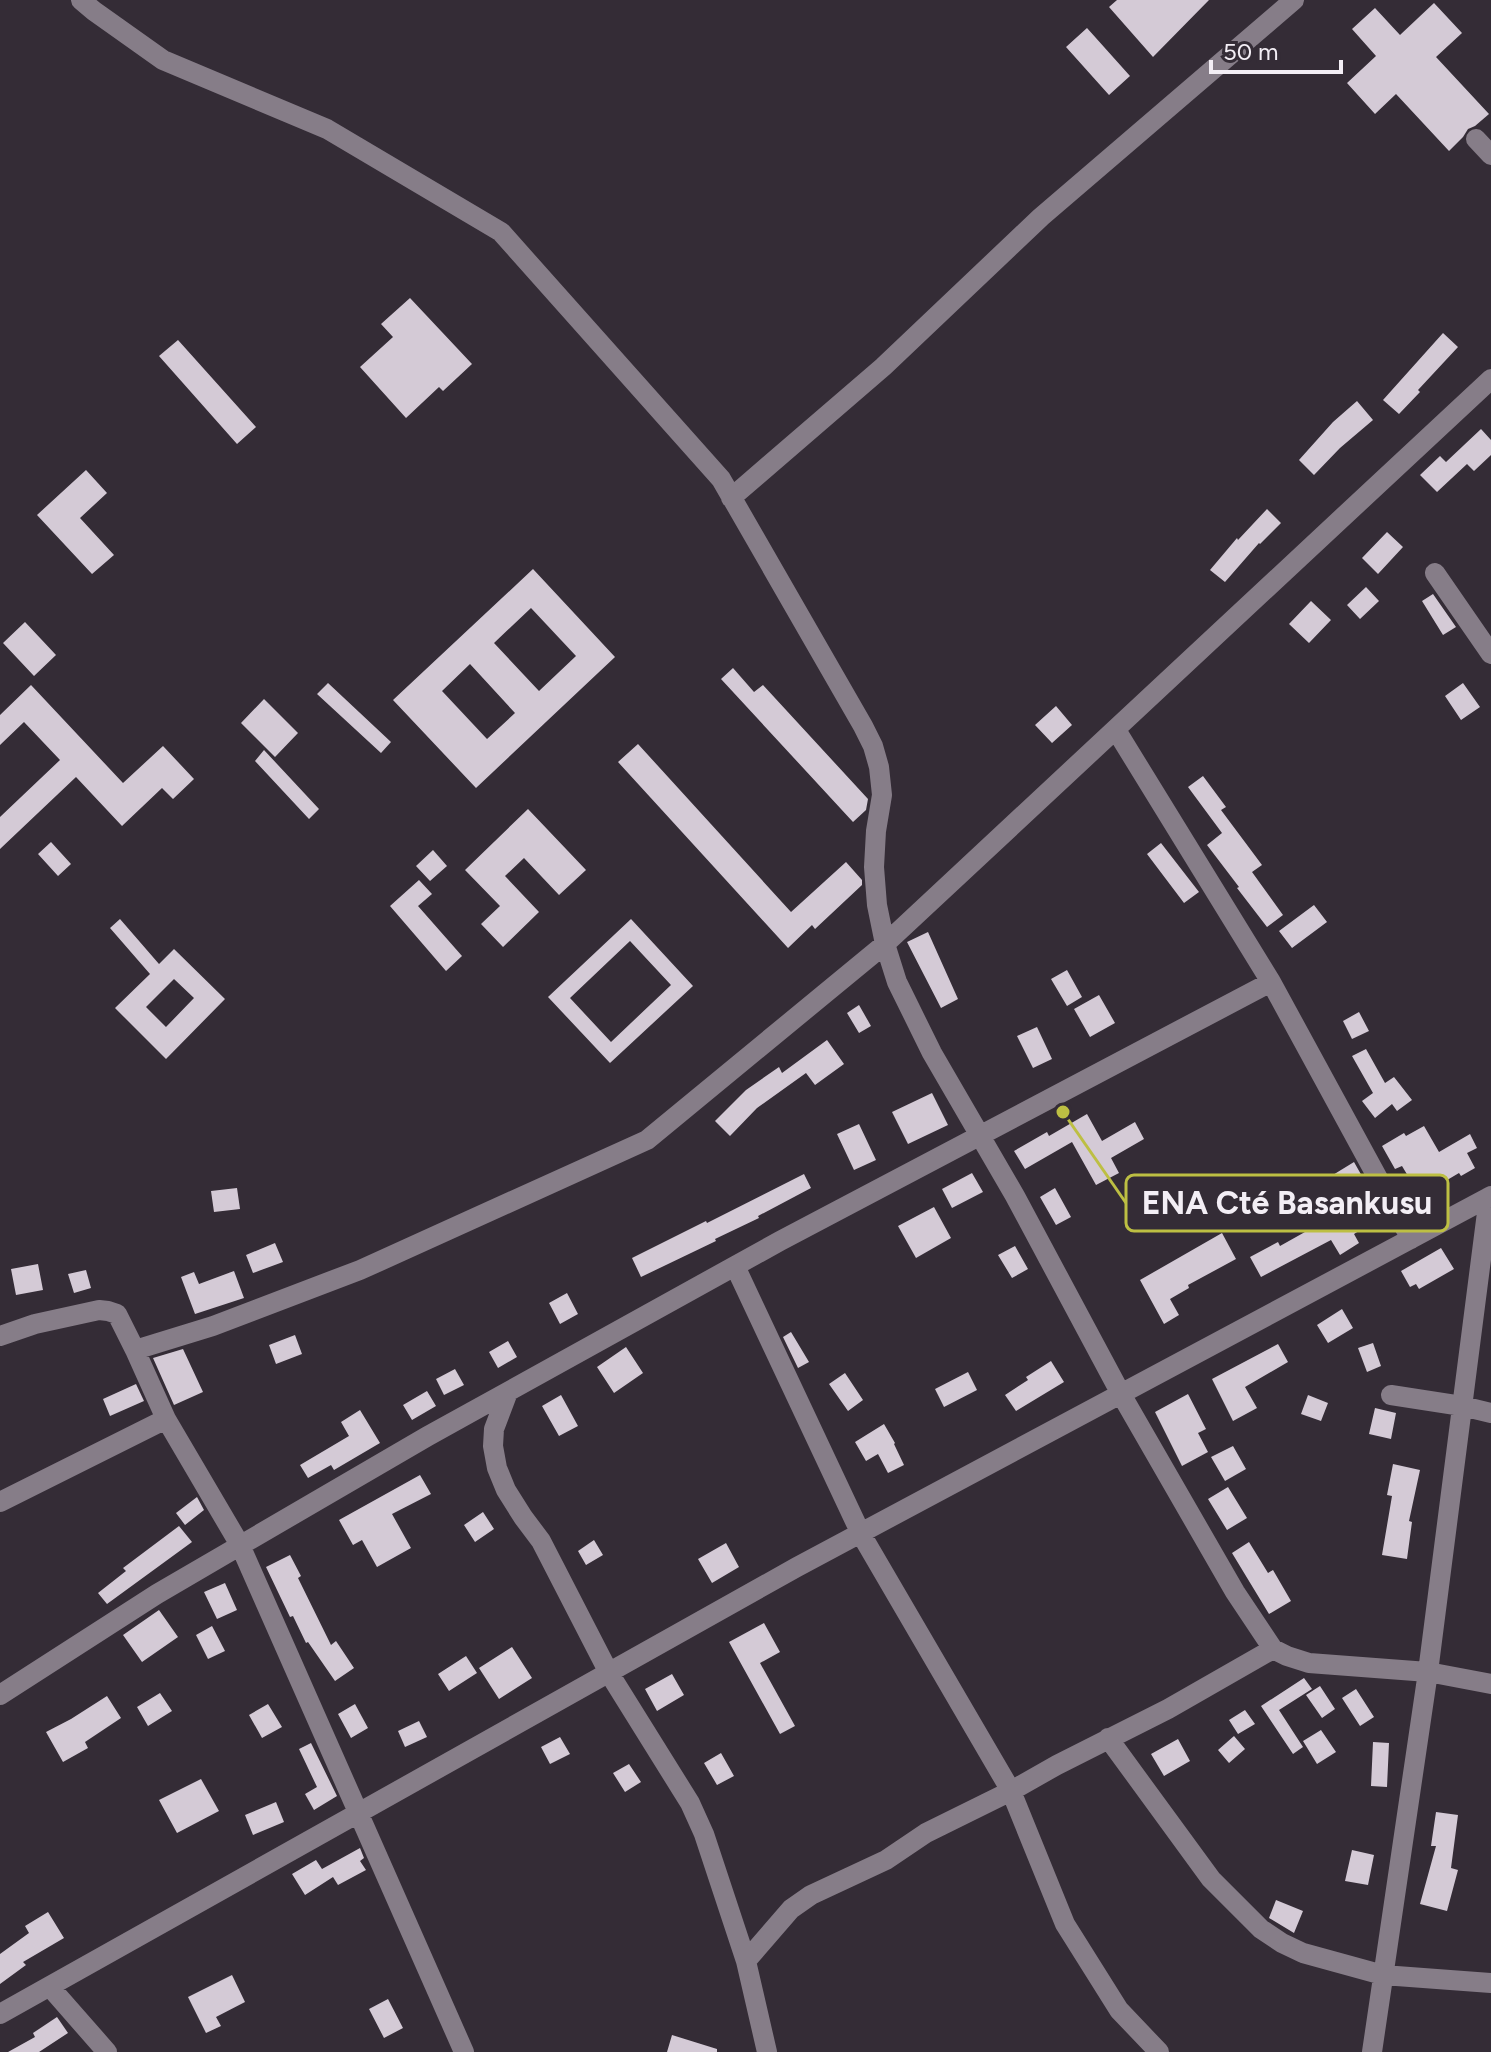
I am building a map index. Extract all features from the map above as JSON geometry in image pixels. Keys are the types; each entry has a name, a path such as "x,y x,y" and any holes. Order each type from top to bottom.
{"street":[{"path":"81,0 163,60 327,129 501,232 721,479 873,746 882,795 874,867 877,905 897,982 932,1053 1235,1592 1273,1649 1287,1656 1309,1663 1428,1672 1491,1684"},
{"path":"731,498 883,367 1041,217 1294,0"},
{"path":"1476,139 1491,155"},
{"path":"135,1350 213,1326 360,1270 647,1140 885,944 1491,379"},
{"path":"1435,573 1491,654"},
{"path":"1116,730 1271,982 1411,1239"},
{"path":"0,1695 157,1594 508,1392 979,1134 1271,982"},
{"path":"0,2014 861,1534 1490,1196"},
{"path":"1372,2052 1428,1672 1490,1196"},
{"path":"735,1266 861,1534 1011,1791 1065,1924 1119,2010 1159,2052"},
{"path":"0,1336 35,1324 99,1310 117,1314 166,1419 240,1545 464,2052"},
{"path":"508,1392 494,1429 497,1468 506,1490 541,1541 609,1673 690,1803 704,1834 746,1961 767,2052"},
{"path":"1391,1395 1491,1413"},
{"path":"0,1502 166,1419"},
{"path":"746,1961 791,1909 811,1895 886,1860 926,1833 1168,1709 1273,1649"},
{"path":"1108,1738 1211,1879 1261,1929 1282,1943 1303,1953 1383,1975 1491,1983"},
{"path":"50,1987 107,2052"}],"building":[{"path":"1117,0 1209,0 1153,57 1109,7"},
{"path":"1434,3 1462,33 1436,57 1489,114 1468,129 1449,151 1396,94 1375,114 1347,83 1376,56 1352,29 1375,8 1400,35"},
{"path":"1087,28 1130,76 1109,95 1066,47"},
{"path":"410,298 472,364 443,391 439,387 406,418 360,367 393,337 381,324"},
{"path":"1443,333 1458,347 1399,414 1383,400"},
{"path":"178,340 256,427 237,444 159,356"},
{"path":"1357,401 1373,420 1314,475 1299,460"},
{"path":"1481,429 1491,440 1491,455 1474,471 1467,464 1437,492 1420,475 1440,456 1446,462"},
{"path":"86,470 107,493 80,518 114,555 92,574 37,515"},
{"path":"1267,509 1281,523 1225,582 1210,570"},
{"path":"1387,532 1403,547 1378,574 1362,558"},
{"path":"533,569 615,657 476,788 393,700","holes":["531,608 576,656 539,691 494,643","470,664 515,713 487,739 442,691"]},
{"path":"1366,587 1379,601 1360,619 1347,605"},
{"path":"1433,594 1456,627 1443,635 1422,601"},
{"path":"1311,601 1331,620 1309,643 1289,624"},
{"path":"25,622 56,655 34,676 3,643"},
{"path":"733,668 754,692 763,685 868,799 866,810 853,822 721,679"},
{"path":"328,683 391,742 381,753 317,694"},
{"path":"1463,683 1480,707 1461,720 1445,696"},
{"path":"31,685 123,783 163,746 194,779 173,799 162,788 122,826 76,777 0,849 0,817 60,760 24,722 0,745 0,715"},
{"path":"264,699 298,733 275,757 241,723"},
{"path":"1056,706 1072,725 1052,743 1035,725"},
{"path":"638,744 791,912 846,862 862,880 862,885 815,929 812,925 788,948 618,762"},
{"path":"264,750 319,809 309,819 255,761"},
{"path":"1203,776 1226,807 1221,810 1262,865 1252,872 1283,915 1267,927 1207,845 1222,833 1188,787"},
{"path":"528,809 586,870 559,895 524,858 505,876 539,912 503,947 481,924 500,906 465,870"},
{"path":"51,842 71,864 58,876 38,854"},
{"path":"1161,843 1199,892 1184,903 1147,854"},
{"path":"433,850 447,866 430,881 416,866"},
{"path":"419,880 432,894 418,906 462,956 446,971 390,906"},
{"path":"1314,905 1327,922 1292,948 1279,931"},
{"path":"120,919 159,964 174,949 225,999 166,1059 115,1008 150,974 110,928","holes":["174,979 194,998 166,1027 146,1007"]},
{"path":"631,919 693,986 610,1063 548,997","holes":["630,941 671,985 611,1042 570,998"]},
{"path":"928,932 958,999 941,1008 907,942"},
{"path":"1067,970 1082,997 1067,1006 1051,979"},
{"path":"1099,995 1115,1023 1090,1037 1074,1009"},
{"path":"859,1005 871,1026 859,1033 847,1013"},
{"path":"1359,1012 1369,1031 1352,1039 1343,1021"},
{"path":"1037,1027 1052,1059 1033,1068 1017,1036"},
{"path":"827,1040 844,1064 815,1085 806,1073 757,1108 730,1136 715,1121 746,1090 779,1067 782,1073"},
{"path":"1366,1049 1385,1083 1394,1077 1412,1100 1397,1111 1392,1104 1375,1118 1362,1101 1373,1093 1352,1056"},
{"path":"932,1093 948,1125 908,1144 892,1112"},
{"path":"1087,1114 1102,1141 1135,1122 1144,1139 1111,1158 1119,1173 1096,1185 1072,1142 1025,1169 1014,1151 1047,1132 1049,1136"},
{"path":"859,1124 876,1160 854,1170 837,1134"},
{"path":"1424,1126 1439,1152 1470,1134 1477,1148 1467,1153 1475,1168 1461,1176 1459,1173 1420,1196 1402,1166 1395,1169 1382,1146"},
{"path":"1354,1162 1383,1216 1354,1234 1359,1243 1340,1255 1331,1240 1261,1277 1250,1257 1278,1242 1280,1246 1321,1223 1319,1220 1327,1216 1310,1189"},
{"path":"972,1173 983,1192 952,1208 942,1189"},
{"path":"804,1174 811,1188 716,1241 641,1277 632,1258"},
{"path":"237,1188 240,1209 214,1212 211,1191"},
{"path":"1055,1188 1071,1217 1056,1225 1040,1197"},
{"path":"934,1207 951,1238 916,1258 898,1226"},
{"path":"1222,1233 1236,1259 1188,1285 1189,1288 1170,1299 1179,1315 1164,1324 1140,1280"},
{"path":"275,1243 283,1262 253,1273 246,1255"},
{"path":"1015,1246 1028,1269 1012,1278 998,1255"},
{"path":"1441,1248 1454,1269 1419,1289 1416,1284 1410,1287 1401,1271"},
{"path":"38,1264 43,1290 16,1295 11,1269"},
{"path":"86,1270 91,1288 74,1293 68,1274"},
{"path":"234,1271 244,1298 195,1314 181,1277 194,1272 199,1284"},
{"path":"567,1293 578,1314 560,1324 549,1303"},
{"path":"1342,1309 1353,1328 1328,1343 1317,1325"},
{"path":"791,1332 809,1362 798,1368 783,1337"},
{"path":"295,1335 302,1354 276,1364 269,1345"},
{"path":"508,1341 517,1357 498,1368 489,1352"},
{"path":"1373,1343 1381,1366 1367,1372 1358,1348"},
{"path":"1278,1344 1288,1362 1245,1387 1257,1408 1233,1421 1212,1379"},
{"path":"626,1347 643,1373 614,1393 597,1367"},
{"path":"183,1349 203,1392 174,1405 153,1358"},
{"path":"1051,1361 1064,1382 1016,1411 1005,1395"},
{"path":"455,1369 464,1385 444,1395 436,1379"},
{"path":"968,1372 977,1390 944,1407 935,1389"},
{"path":"845,1373 863,1400 848,1411 829,1384"},
{"path":"136,1384 144,1401 110,1416 103,1399"},
{"path":"427,1391 436,1406 412,1420 403,1405"},
{"path":"1188,1394 1206,1429 1198,1433 1208,1452 1182,1466 1155,1412"},
{"path":"561,1395 578,1426 559,1436 542,1406"},
{"path":"1308,1395 1328,1403 1321,1421 1301,1414"},
{"path":"1375,1408 1396,1413 1391,1439 1369,1434"},
{"path":"360,1410 380,1443 334,1470 331,1465 308,1478 300,1465 349,1436 341,1422"},
{"path":"884,1424 904,1465 888,1473 878,1454 866,1461 855,1442"},
{"path":"1233,1446 1246,1469 1225,1481 1211,1457"},
{"path":"1393,1464 1420,1470 1409,1521 1412,1522 1407,1559 1382,1555 1392,1496 1387,1495"},
{"path":"420,1475 431,1494 392,1514 411,1548 377,1567 362,1540 353,1545 339,1520"},
{"path":"1228,1487 1247,1518 1227,1530 1208,1499"},
{"path":"197,1497 204,1510 185,1525 176,1513"},
{"path":"483,1512 494,1529 475,1542 464,1525"},
{"path":"179,1526 192,1542 107,1604 98,1593 126,1571 123,1568"},
{"path":"594,1540 603,1555 586,1565 578,1551"},
{"path":"1249,1542 1268,1573 1273,1570 1291,1601 1269,1614 1232,1553"},
{"path":"726,1543 739,1567 712,1583 698,1559"},
{"path":"290,1555 331,1645 336,1641 354,1668 335,1681 306,1643 293,1616 290,1617 266,1567"},
{"path":"225,1583 237,1610 217,1619 204,1592"},
{"path":"159,1610 178,1637 142,1662 123,1635"},
{"path":"764,1623 780,1652 760,1663 795,1726 780,1734 729,1642"},
{"path":"212,1626 225,1651 208,1659 196,1635"},
{"path":"512,1647 532,1678 499,1699 479,1668"},
{"path":"466,1656 477,1673 449,1691 438,1674"},
{"path":"672,1674 684,1695 657,1711 645,1689"},
{"path":"1304,1678 1312,1689 1279,1710 1303,1747 1293,1754 1261,1706"},
{"path":"1320,1686 1335,1709 1322,1718 1306,1695"},
{"path":"1356,1689 1374,1717 1360,1726 1342,1698"},
{"path":"160,1693 172,1711 148,1726 137,1707"},
{"path":"107,1696 121,1718 85,1742 88,1748 63,1762 46,1732"},
{"path":"268,1704 282,1727 262,1738 249,1715"},
{"path":"355,1704 368,1728 351,1738 338,1714"},
{"path":"1245,1710 1255,1724 1238,1734 1229,1720"},
{"path":"419,1721 427,1737 405,1747 398,1731"},
{"path":"1321,1730 1336,1752 1317,1764 1303,1741"},
{"path":"1234,1736 1245,1749 1229,1763 1218,1750"},
{"path":"560,1737 570,1754 550,1764 541,1747"},
{"path":"1178,1739 1190,1761 1164,1776 1151,1754"},
{"path":"1373,1742 1389,1743 1387,1787 1371,1786"},
{"path":"311,1743 337,1796 314,1810 305,1794 317,1787 299,1749"},
{"path":"721,1753 734,1776 717,1785 704,1763"},
{"path":"629,1764 641,1782 625,1792 613,1773"},
{"path":"201,1779 219,1811 177,1833 159,1800"},
{"path":"276,1802 284,1822 253,1835 245,1815"},
{"path":"1436,1812 1458,1815 1451,1868 1458,1870 1447,1911 1420,1904 1436,1846 1431,1846"},
{"path":"360,1848 364,1858 360,1861 366,1870 338,1885 333,1877 305,1895 292,1874 316,1860 322,1869"},
{"path":"1352,1850 1374,1855 1368,1885 1345,1881"},
{"path":"1276,1900 1303,1911 1294,1933 1269,1918"},
{"path":"48,1912 64,1938 23,1962 26,1965 0,1984 0,1954 29,1933 25,1926"},
{"path":"232,1975 245,2002 216,2017 221,2026 206,2033 188,1997"},
{"path":"388,1999 403,2028 384,2038 369,2009"},
{"path":"57,2017 68,2033 39,2052 8,2052 35,2037 33,2033"},
{"path":"672,2035 717,2049 717,2052 667,2052"}],"place":[{"name":"ENA Cté Basankusu","path":"1063,1112"}]}
